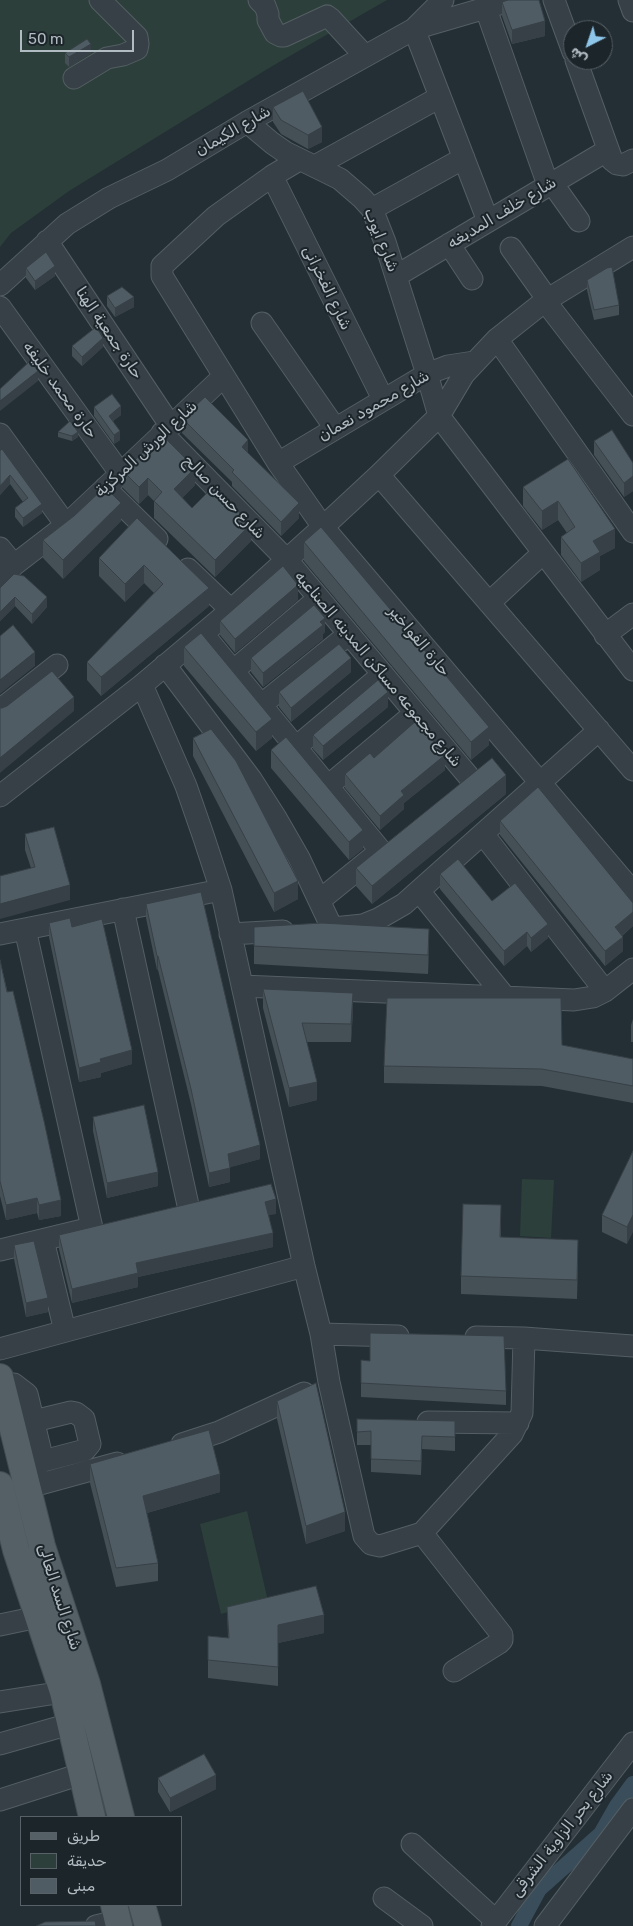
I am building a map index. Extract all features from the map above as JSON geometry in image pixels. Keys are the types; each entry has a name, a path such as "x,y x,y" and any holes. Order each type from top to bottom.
{"main road":[{"name":"شارع السد العالى","path":"1,1380 31,1475 42,1546 87,1684 121,1816"},
{"name":"شارع السد العالى","path":"0,1485 16,1550 63,1692 92,1816"},
{"path":"142,1906 148,1926"}],"street":[{"path":"74,78 107,58 123,55 137,49 137,38 100,0"},
{"path":"259,0 265,6 268,20 275,32 281,36 327,16 365,56"},
{"path":"443,0 414,29 488,221"},
{"name":"شارع الكيمان","path":"0,284 47,241 87,210 168,170 247,122 365,56 414,29 513,0"},
{"path":"554,0 563,25"},
{"path":"629,0 633,11"},
{"path":"486,8 550,184 579,221"},
{"path":"580,70 612,160 617,164 626,165 633,160"},
{"path":"272,176 307,163 440,97"},
{"name":"شارع ايوب","path":"247,122 272,143 340,179 372,209 385,242 439,416"},
{"name":"شارع خلف المدبغه","path":"396,276 608,150"},
{"path":"372,209 464,158"},
{"name":"حارة الفواخير","path":"272,176 216,216 189,239 162,266 162,276 278,463 323,527 482,768 539,783 633,892"},
{"name":"شارع الفخرانى","path":"272,176 383,399"},
{"name":"حارة جمعية الهنا","path":"47,241 166,429"},
{"path":"449,244 472,279"},
{"path":"511,248 547,301 630,406"},
{"name":"شارع محمود نعمان","path":"0,796 142,685 231,610 323,527 439,416 454,387 474,362 497,339 547,301 632,250"},
{"name":"حارة محمد خليفه","path":"0,306 120,473"},
{"path":"262,324 335,428"},
{"path":"497,339 633,532"},
{"name":"شارع محمود نعمان","path":"278,463 427,374 448,366 474,362"},
{"name":"شارع الورش المركزية","path":"0,580 14,565 66,525 224,376"},
{"path":"439,416 633,670"},
{"name":"شارع حسن صالح","path":"166,429 287,560"},
{"path":"0,434 66,525"},
{"path":"379,475 633,770"},
{"path":"105,488 231,610"},
{"path":"0,548 14,565"},
{"path":"489,603 543,553"},
{"name":"شارع مجموعه مساكن المدينه الصناعيه","path":"287,560 416,713 482,768"},
{"path":"233,671 318,598"},
{"path":"605,635 633,614"},
{"path":"203,634 328,786 388,845 320,900"},
{"path":"261,705 349,634"},
{"path":"165,665 251,779 276,818 320,900 317,929"},
{"path":"0,710 57,666"},
{"path":"296,747 383,674"},
{"path":"142,685 186,786 221,890 242,986 275,1184 304,1266 321,1334 329,1382 347,1420 364,1536 371,1544 380,1546 422,1534 512,1434 522,1414 524,1338"},
{"path":"328,786 416,713"},
{"path":"230,934 356,926 378,920 398,908 419,891 599,730"},
{"path":"483,834 604,991"},
{"path":"0,934 221,890"},
{"path":"419,891 505,997"},
{"path":"123,909 188,1205"},
{"path":"1,1247 44,1240 102,1225 25,929"},
{"path":"242,986 574,1000 593,997 633,969"},
{"path":"44,1240 64,1331"},
{"path":"0,1349 304,1266"},
{"path":"321,1334 417,1336"},
{"path":"456,1337 524,1338 633,1346"},
{"path":"1,1380 14,1384 24,1391 28,1398 34,1421 31,1475"},
{"path":"164,1450 219,1432 329,1382"},
{"path":"31,1475 85,1450 89,1446 90,1441 84,1419 76,1412 34,1421"},
{"path":"404,1421 518,1423"},
{"path":"31,1475 136,1457"},
{"path":"422,1534 502,1635 502,1640 499,1643 454,1672"},
{"path":"0,1625 38,1617"},
{"path":"0,1702 63,1692"},
{"path":"0,1744 70,1724"},
{"name":"شارع بحر الزاوية الشرقى","path":"493,1923 633,1743"},
{"path":"0,1800 81,1774"},
{"path":"555,1921 633,1809"},
{"path":"412,1844 493,1923"},
{"path":"384,1898 422,1926"}],"green space":[{"path":"0,0 387,0 269,68 69,191 11,233 0,247"},
{"path":"522,1179 554,1180 551,1238 520,1236"},
{"path":"247,1511 268,1601 221,1614 200,1524"}],"building":[{"path":"508,0 539,0 545,21 512,30 502,2"},
{"path":"87,39 91,44 69,57 65,53"},
{"path":"303,91 322,127 308,135 281,120 273,107"},
{"path":"46,252 55,266 35,281 26,268"},
{"path":"612,267 619,305 594,310 587,280"},
{"path":"122,287 134,297 115,308 107,296"},
{"path":"96,327 103,338 82,357 72,346"},
{"path":"30,361 38,371 0,401 0,389"},
{"path":"112,394 121,406 109,416 120,431 114,435 94,407"},
{"path":"205,397 248,440 242,447 299,503 281,522 232,472 234,470 182,418"},
{"path":"70,421 78,432 72,436 58,432"},
{"path":"612,430 633,463 633,476 624,483 594,441"},
{"path":"162,435 195,468 174,489 192,508 213,487 251,524 215,560 154,501 162,492 148,478 139,487 123,471"},
{"path":"2,449 42,504 23,518 15,508 28,498 10,475 0,486 0,451"},
{"path":"568,459 615,529 593,541 600,552 581,563 561,537 575,527 558,501 542,511 523,487"},
{"path":"105,487 121,503 63,560 43,540 74,516"},
{"path":"137,518 209,588 101,677 87,662 163,584 144,565 125,584 99,558"},
{"path":"321,527 489,727 471,742 304,542"},
{"path":"283,566 298,585 235,639 220,621"},
{"path":"14,574 24,576 47,597 32,614 15,597 0,612 0,588"},
{"path":"314,605 325,618 320,622 323,625 263,673 251,658"},
{"path":"13,625 35,652 0,680 0,636"},
{"path":"201,633 272,719 256,732 184,647"},
{"path":"339,644 351,658 291,708 279,692"},
{"path":"52,671 74,697 0,758 0,708 7,706"},
{"path":"378,680 388,692 323,746 313,735"},
{"path":"416,721 445,755 401,791 404,795 380,816 345,774 370,753 374,758"},
{"path":"211,729 236,761 298,881 274,893 193,738"},
{"path":"286,737 363,830 349,842 271,750"},
{"path":"492,758 506,775 372,886 356,868"},
{"path":"538,787 633,903 633,912 615,927 623,937 605,951 500,821"},
{"path":"54,827 70,885 0,904 0,876 35,867 25,834"},
{"path":"458,859 492,901 515,883 548,924 531,938 527,932 504,951 440,874"},
{"path":"201,892 260,1145 228,1154 230,1168 209,1173 191,1089 157,956 146,904"},
{"path":"70,918 72,927 102,919 132,1050 100,1059 101,1062 79,1068 49,923"},
{"path":"322,923 429,929 428,955 254,946 254,927"},
{"path":"0,960 7,992 13,991 61,1200 39,1205 37,1198 6,1205 0,1181"},
{"path":"263,989 353,993 351,1024 302,1023 317,1082 289,1088"},
{"path":"387,998 561,998 562,1045 633,1059 633,1086 542,1069 384,1066"},
{"path":"144,1105 158,1172 107,1183 93,1117"},
{"path":"633,1151 633,1215 627,1227 602,1215"},
{"path":"271,1184 276,1199 265,1202 273,1233 136,1263 138,1273 72,1289 59,1235"},
{"path":"463,1204 501,1205 500,1237 578,1240 577,1280 461,1276"},
{"path":"34,1241 48,1298 26,1303 14,1245"},
{"path":"370,1333 504,1336 506,1391 361,1383 361,1360 370,1361"},
{"path":"316,1383 345,1512 306,1526 277,1401"},
{"path":"357,1419 455,1421 455,1437 422,1436 421,1461 371,1459 371,1431 357,1432"},
{"path":"209,1430 220,1474 143,1496 158,1563 116,1568 90,1464"},
{"path":"316,1586 324,1615 278,1625 278,1667 208,1660 208,1636 229,1638 227,1607"},
{"path":"204,1754 216,1775 170,1798 158,1778"},
{"path":"95,1921 96,1926 36,1926 45,1922"}],"waterway":[{"path":"519,1926 539,1889 601,1834 617,1806 633,1784"}]}
